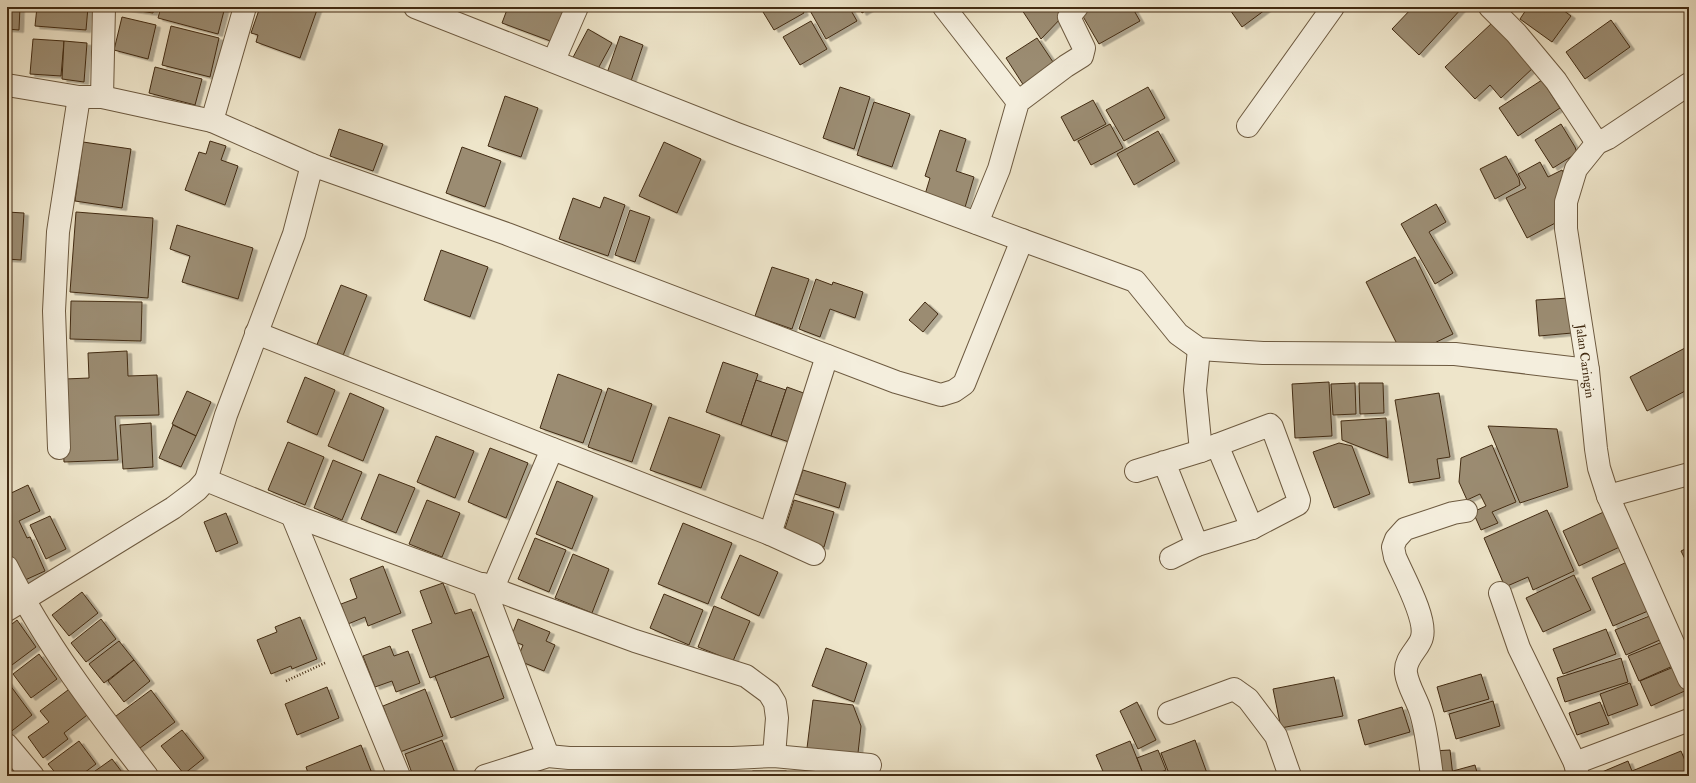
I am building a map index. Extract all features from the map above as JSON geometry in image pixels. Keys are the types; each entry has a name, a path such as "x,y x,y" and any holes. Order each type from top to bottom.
{"street":[{"path":"102,97 104,7"},
{"path":"212,121 245,7"},
{"path":"415,7 554,60 737,134 1135,281 1178,334 1199,349 1263,353 1455,354 1588,370"},
{"path":"554,60 577,7"},
{"path":"944,7 1018,102"},
{"path":"977,223 999,168 1018,102 1066,66 1082,56 1084,48 1069,17 1077,7"},
{"path":"1248,126 1333,7"},
{"path":"1490,7 1516,33 1556,81 1597,143"},
{"name":"Jalan Caringin","path":"1689,84 1608,138 1597,143 1576,169 1566,202 1566,229 1588,370 1599,468 1608,496 1689,679"},
{"path":"7,85 79,97 102,97 212,121 312,165 507,234 896,382 941,394 954,391 964,384 1022,240"},
{"path":"59,448 54,311 58,232 79,97"},
{"path":"15,605 173,508 197,490 206,480 226,415 294,234 312,165"},
{"path":"256,333 770,534 814,554"},
{"path":"1199,349 1195,390 1209,448 1252,528"},
{"path":"770,534 827,356"},
{"path":"1136,471 1209,448 1267,425 1272,427 1299,500 1298,504 1252,528 1197,545 1171,558"},
{"path":"548,756 488,586 552,449"},
{"path":"1164,462 1197,545"},
{"path":"1608,496 1689,474"},
{"path":"206,480 292,514 635,641 746,676 769,693 775,703 784,763"},
{"path":"1432,776 1425,727 1419,706 1409,686 1406,671 1409,659 1422,638 1422,618 1395,557 1393,547 1396,539 1405,529 1453,513 1466,511"},
{"path":"292,514 399,776"},
{"path":"7,567 15,605 148,776"},
{"path":"1500,593 1519,648 1576,769 1689,720"},
{"path":"1169,713 1234,689 1248,699 1276,736 1290,776"},
{"path":"7,745 33,776"},
{"path":"485,776 548,756 569,758 733,758 784,763 870,765"}],"path":[{"path":"286,681 348,653"}],"building":[{"path":"7,7 20,7 19,30 7,29"},
{"path":"37,7 88,7 86,30 35,26"},
{"path":"114,7 154,7 153,13"},
{"path":"161,7 225,7 218,34 158,18"},
{"path":"260,7 318,7 300,58 256,42 258,35 251,33"},
{"path":"508,7 565,7 553,42 502,23"},
{"path":"760,7 801,7 804,13 774,30"},
{"path":"808,7 849,7 857,21 826,39"},
{"path":"859,7 872,7 862,13"},
{"path":"1020,7 1062,7 1065,14 1041,39"},
{"path":"1092,7 1132,7 1140,21 1099,44 1081,13"},
{"path":"1228,7 1269,7 1242,27"},
{"path":"1413,7 1462,8 1419,55 1392,29"},
{"path":"1528,7 1559,7 1571,16 1552,42 1520,19"},
{"path":"122,17 156,25 148,59 114,50"},
{"path":"1611,20 1630,47 1585,79 1566,52"},
{"path":"811,21 827,49 800,65 783,37"},
{"path":"1492,23 1534,67 1501,98 1490,85 1475,99 1445,67"},
{"path":"171,26 219,38 210,77 162,65"},
{"path":"588,29 612,43 594,76 570,63"},
{"path":"620,36 643,45 630,84 606,76"},
{"path":"1037,38 1055,65 1024,86 1006,58"},
{"path":"33,39 64,41 61,76 30,74"},
{"path":"64,41 87,43 84,82 62,79"},
{"path":"155,67 202,79 195,105 149,93"},
{"path":"1542,80 1560,108 1518,136 1499,108"},
{"path":"840,87 870,97 854,149 823,138"},
{"path":"1148,87 1165,118 1124,141 1106,110"},
{"path":"505,96 538,108 521,157 488,146"},
{"path":"1093,100 1106,124 1074,141 1061,117"},
{"path":"874,102 910,114 892,167 857,155"},
{"path":"1110,124 1123,148 1091,165 1078,141"},
{"path":"1561,124 1577,153 1553,168 1535,140"},
{"path":"339,129 383,144 373,171 330,156"},
{"path":"940,130 966,139 956,171 974,177 963,214 923,201 930,178 925,176"},
{"path":"1158,131 1175,161 1134,185 1117,154"},
{"path":"210,141 226,146 221,160 238,166 225,205 185,190 199,152 206,154"},
{"path":"83,142 131,149 122,208 75,201"},
{"path":"664,142 701,159 677,213 639,196"},
{"path":"462,147 501,161 485,207 446,193"},
{"path":"1506,156 1519,179 1520,185 1495,199 1480,169"},
{"path":"1540,162 1548,177 1562,170 1569,183 1561,220 1527,238 1506,198 1526,188 1518,174"},
{"path":"604,197 625,205 608,256 559,239 573,198 600,208"},
{"path":"1436,204 1446,222 1429,232 1453,273 1435,284 1401,224"},
{"path":"630,210 650,217 635,262 615,255"},
{"path":"7,212 24,213 21,260 7,259"},
{"path":"76,212 153,218 148,298 70,292"},
{"path":"177,225 253,248 238,299 182,282 190,256 170,249"},
{"path":"441,250 488,267 470,317 424,300"},
{"path":"1415,257 1453,334 1422,349 1399,348 1366,282"},
{"path":"772,267 809,279 792,329 755,316"},
{"path":"816,279 832,285 833,282 863,292 855,318 830,309 820,337 799,329"},
{"path":"341,285 367,295 342,358 316,347"},
{"path":"1569,298 1572,333 1539,336 1536,300"},
{"path":"71,301 142,302 141,341 70,339"},
{"path":"925,302 938,314 923,332 909,320"},
{"path":"1685,348 1689,356 1689,389 1647,411 1630,377"},
{"path":"127,351 128,376 157,375 159,415 115,416 118,460 64,462 61,408 65,379 89,378 88,353"},
{"path":"723,362 758,374 741,425 706,412"},
{"path":"558,374 602,390 583,443 540,428"},
{"path":"305,377 335,390 317,435 287,422"},
{"path":"756,380 786,390 771,436 741,425"},
{"path":"1329,382 1332,436 1295,438 1292,384"},
{"path":"1355,383 1356,414 1333,415 1331,384"},
{"path":"1359,383 1383,383 1384,413 1360,414"},
{"path":"787,387 809,395 792,443 771,436"},
{"path":"608,388 652,404 632,462 588,447"},
{"path":"187,391 211,402 196,436 172,424"},
{"path":"350,393 384,408 363,461 328,446"},
{"path":"1439,393 1450,457 1437,459 1440,478 1409,483 1395,400"},
{"path":"669,417 720,435 701,488 650,470"},
{"path":"1386,418 1388,458 1342,440 1341,421"},
{"path":"151,423 153,467 123,469 120,425"},
{"path":"173,425 196,436 181,467 159,458"},
{"path":"1488,426 1557,429 1568,487 1520,503"},
{"path":"436,436 474,451 455,498 417,482"},
{"path":"288,442 324,457 305,505 268,490"},
{"path":"1339,443 1352,446 1370,494 1334,508 1313,452"},
{"path":"1492,445 1516,502 1492,512 1498,523 1481,530 1473,512 1486,506 1480,494 1467,500 1459,482 1461,458"},
{"path":"490,448 528,463 506,518 468,502"},
{"path":"333,460 362,472 342,520 314,508"},
{"path":"803,470 846,483 839,508 795,494"},
{"path":"379,474 415,488 396,533 361,519"},
{"path":"557,481 593,496 572,549 536,534"},
{"path":"28,485 40,511 19,521 27,538 30,537 45,571 23,581 7,548 7,495"},
{"path":"427,500 460,513 442,557 409,544"},
{"path":"794,500 834,512 824,547 783,535"},
{"path":"1610,509 1626,544 1579,566 1563,531"},
{"path":"1547,510 1574,571 1533,590 1528,577 1505,587 1484,538"},
{"path":"226,513 238,543 216,552 204,522"},
{"path":"50,516 66,549 46,559 30,525"},
{"path":"683,523 732,543 708,604 658,584"},
{"path":"535,538 566,550 549,592 518,579"},
{"path":"1689,547 1689,567 1681,551"},
{"path":"573,554 609,569 592,613 555,598"},
{"path":"740,555 778,572 759,616 721,598"},
{"path":"1627,562 1648,611 1613,626 1592,578"},
{"path":"383,566 401,613 368,626 365,617 348,624 341,604 357,598 350,579"},
{"path":"1574,575 1591,610 1543,632 1526,598"},
{"path":"443,583 455,614 471,609 489,656 430,678 412,630 432,623 420,591"},
{"path":"82,592 98,613 69,636 52,615"},
{"path":"664,594 703,610 689,645 650,628"},
{"path":"714,606 750,621 733,661 698,647"},
{"path":"1652,615 1662,639 1626,655 1615,630"},
{"path":"300,617 317,659 292,669 291,666 271,674 257,640 277,632 275,627"},
{"path":"101,619 116,639 86,662 71,643"},
{"path":"518,619 550,632 546,641 555,645 544,671 517,660 523,645 510,640"},
{"path":"17,620 36,647 8,668 7,628"},
{"path":"1606,629 1616,654 1563,674 1553,649"},
{"path":"119,641 134,660 104,683 89,664"},
{"path":"1665,641 1675,665 1639,681 1628,656"},
{"path":"390,646 394,656 408,651 420,683 396,692 392,681 375,687 363,656"},
{"path":"826,648 867,663 854,702 812,686"},
{"path":"39,654 57,679 31,698 13,674"},
{"path":"489,656 504,698 451,718 435,676"},
{"path":"1621,658 1628,682 1565,702 1557,678"},
{"path":"134,660 150,681 124,702 108,681"},
{"path":"1676,666 1687,690 1651,706 1640,681"},
{"path":"1481,674 1489,699 1444,712 1437,687"},
{"path":"1334,677 1343,716 1281,728 1273,689"},
{"path":"7,681 32,715 8,734 7,733"},
{"path":"1630,683 1638,705 1608,716 1600,694"},
{"path":"72,687 91,712 64,733 68,739 43,758 28,737 49,722 40,711"},
{"path":"327,687 339,718 297,735 285,704"},
{"path":"425,689 443,736 400,752 383,706"},
{"path":"151,690 175,722 136,751 112,719"},
{"path":"813,700 853,705 861,726 857,762 806,756"},
{"path":"1493,701 1500,726 1456,739 1449,714"},
{"path":"1137,702 1156,740 1138,749 1120,711"},
{"path":"1600,702 1609,724 1577,735 1569,713"},
{"path":"1402,707 1410,732 1365,745 1358,720"},
{"path":"182,730 204,758 184,774 161,746"},
{"path":"442,740 455,773 447,776 413,776 405,754"},
{"path":"1195,740 1208,776 1170,776 1161,753"},
{"path":"79,741 96,764 80,776 58,776 48,764"},
{"path":"1130,741 1144,776 1105,776 1096,755"},
{"path":"361,745 373,776 309,776 306,767"},
{"path":"1158,750 1166,770 1151,776 1144,776 1137,758"},
{"path":"1450,750 1453,776 1436,776 1432,751"},
{"path":"1681,751 1689,770 1689,776 1604,776 1602,772 1628,761 1632,771"},
{"path":"112,759 125,776 88,776"},
{"path":"1475,765 1478,776 1455,776 1453,771"},
{"path":"1286,769 1288,776 1261,776"},
{"path":"753,771 786,771 786,776 753,776"}]}
